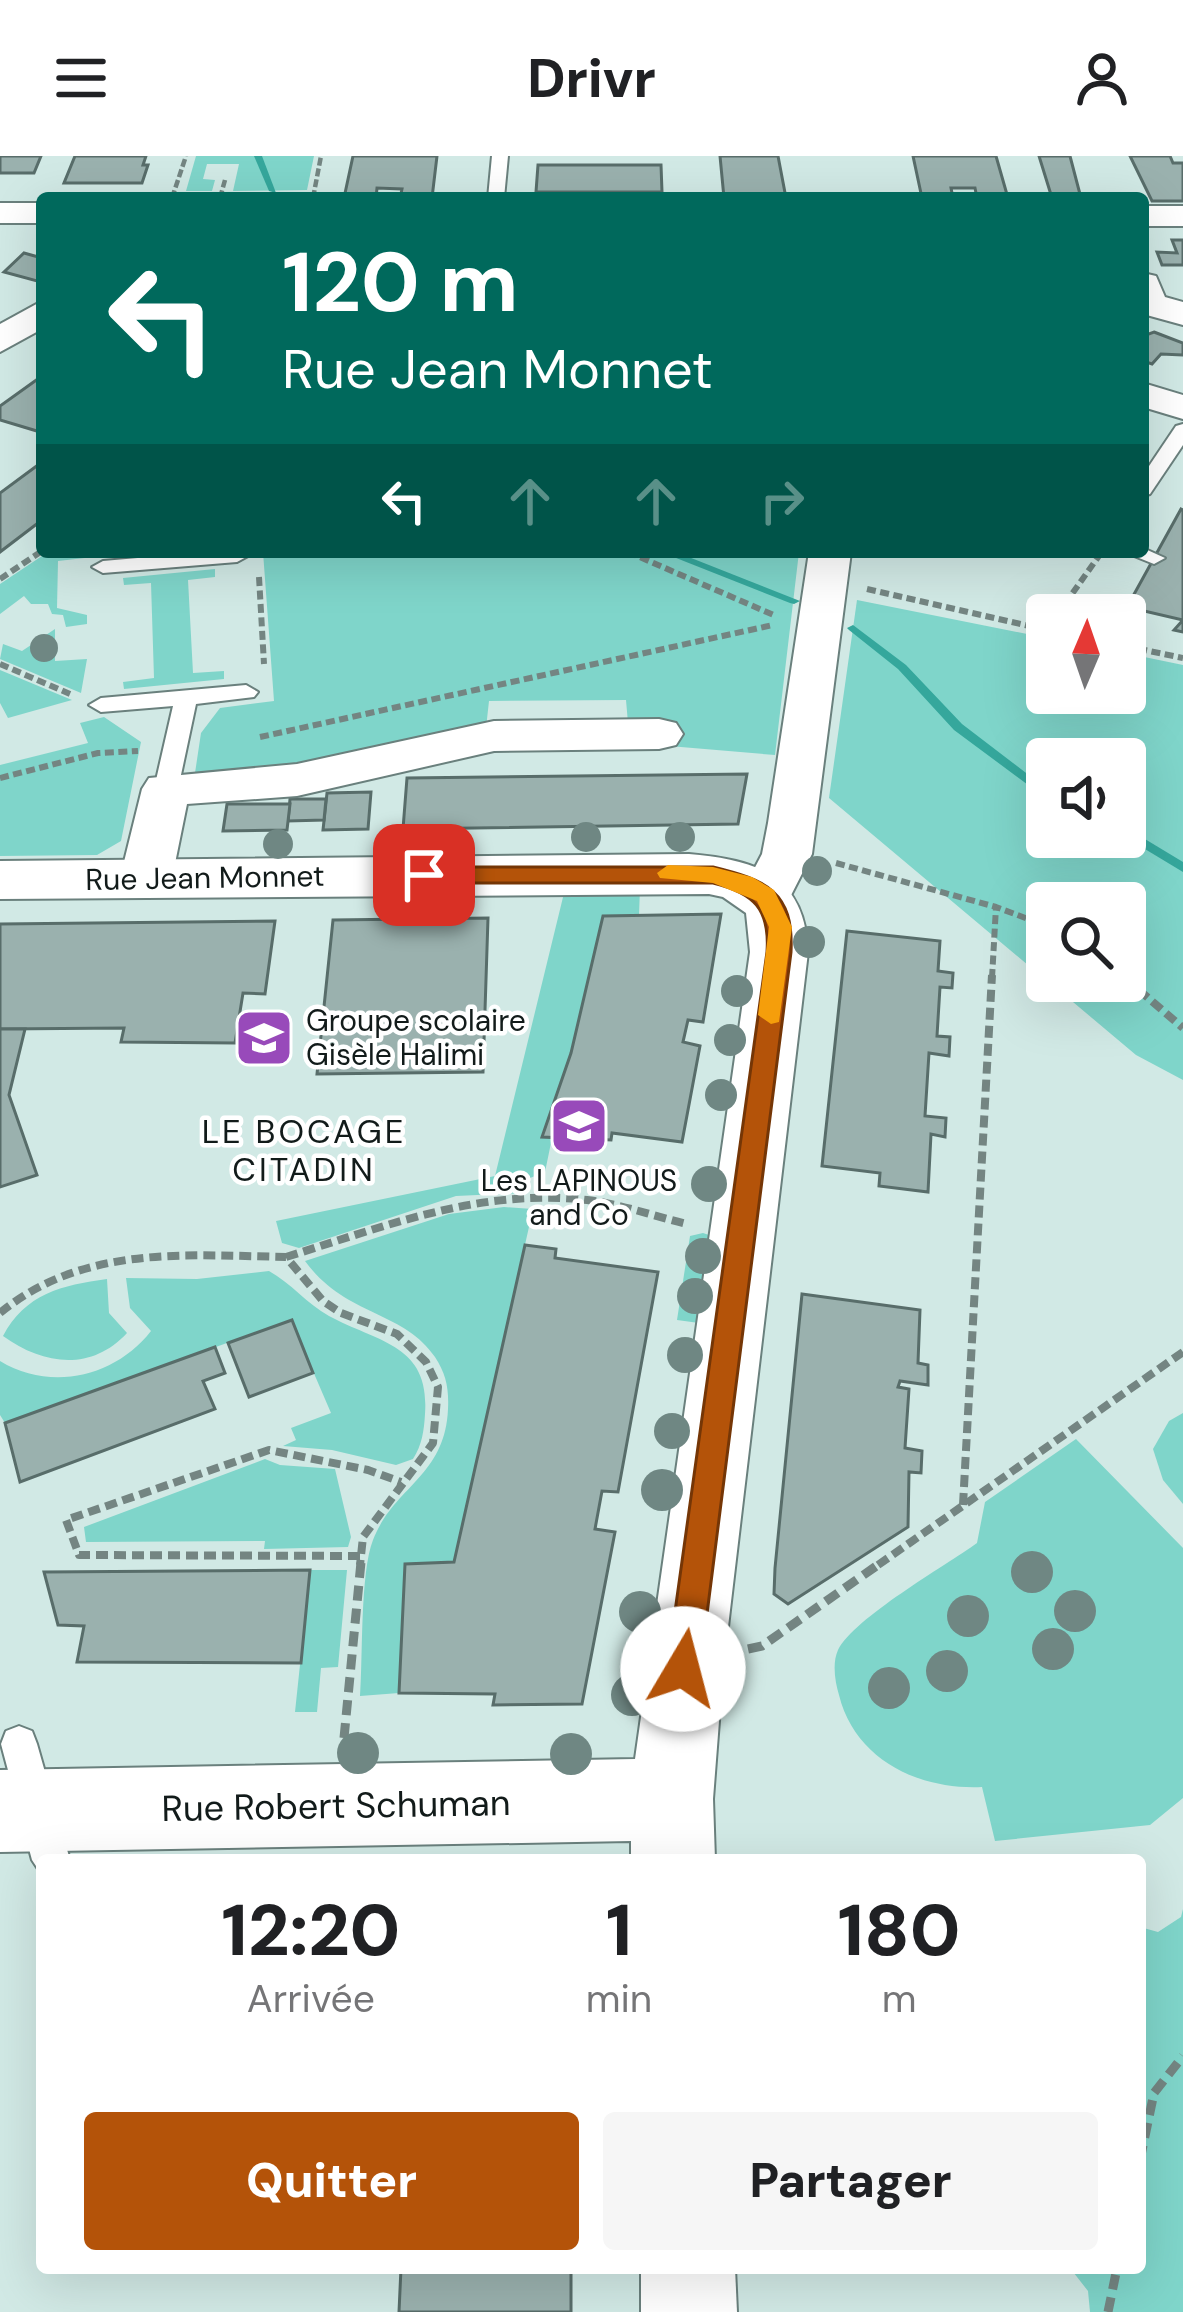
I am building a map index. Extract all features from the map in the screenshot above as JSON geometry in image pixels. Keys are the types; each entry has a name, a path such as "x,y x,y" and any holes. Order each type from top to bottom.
{"street":[{"path":"0,213 36,213"},
{"path":"1149,216 1183,216"},
{"path":"0,226 36,226"},
{"path":"1149,230 1183,230"},
{"path":"1149,304 1183,314"},
{"path":"0,341 36,316"},
{"path":"1149,397 1183,407"},
{"path":"673,1830 683,1669 779,952 781,927 766,896 790,838 845,569"},
{"path":"146,878 170,769 298,780 494,736 659,734"},
{"name":"Rue Jean Monnet","path":"0,880 688,873 744,883 766,896"},
{"name":"Rue Robert Schuman","path":"27,1807 338,1805 673,1830"},
{"path":"688,2274 689,2312"}],"lane":[{"path":"497,192 500,156"},
{"path":"1149,481 1183,430"},
{"path":"103,567 213,558"},
{"path":"89,701 186,698 255,685"},
{"path":"170,769 186,698"}],"path":[{"path":"174,192 186,156"},
{"path":"314,192 321,156"},
{"path":"222,192 225,180"},
{"path":"0,579 36,555"},
{"path":"0,778 98,753 170,769 211,748 789,621 642,558"},
{"path":"1072,594 1098,558"},
{"path":"845,569 1026,624"},
{"path":"255,685 259,573"},
{"path":"1146,650 1183,658"},
{"path":"0,664 89,701"},
{"path":"267,717 269,736"},
{"path":"833,863 1026,918"},
{"path":"963,1505 997,907"},
{"path":"1146,996 1183,1028"},
{"path":"0,1313 33,1286 70,1270 174,1255 286,1257 455,1204 494,1199 588,1200 674,1224 743,1220"},
{"path":"286,1257 323,1301 341,1313 397,1334 426,1362 438,1387 433,1443 371,1521 360,1556 338,1805"},
{"path":"683,1669 762,1646 1183,1352"},
{"path":"360,1556 79,1556 66,1520 269,1450 293,1458 356,1464 401,1482"},
{"path":"1146,2131 1154,2093 1183,2056"},
{"path":"1108,2312 1116,2274"}],"shaded area":[{"path":"196,156 314,156 307,190 233,191 239,164 207,164 203,179 215,180 212,191 186,191"},
{"path":"39,558 85,558 58,561 57,608 87,615 87,624 66,627 63,615 52,614 48,604 31,604 24,596 0,614 0,584"},
{"path":"263,558 798,558 775,755 669,746 628,723 626,700 489,701 486,728 294,771 195,773 201,733 220,708 274,701"},
{"path":"215,569 215,577 188,580 193,673 224,671 224,679 124,689 123,682 154,678 151,583 124,585 123,578"},
{"path":"857,600 1026,634 1026,714 1146,714 1146,657 1183,665 1183,1080 1136,1055 1073,1002 1146,1002 1146,882 1026,882 1026,963 829,798"},
{"path":"55,629 55,661 87,659 81,693 0,659 3,644 22,651"},
{"path":"0,670 72,700 8,718 0,703"},
{"path":"104,717 141,742 121,841 97,855 0,856 0,765 88,743 80,723"},
{"path":"640,888 639,915 603,916 571,1053 542,1136 552,1138 545,1172 520,1182 524,1193 456,1196 299,1248 282,1243 276,1221 495,1176 565,889"},
{"path":"504,1207 533,1209 454,1562 405,1565 399,1693 360,1696 364,1594 373,1540 393,1506 438,1451 445,1432 447,1388 439,1363 422,1342 338,1293 305,1261 449,1214"},
{"path":"690,1236 712,1236 699,1323 677,1320"},
{"path":"269,1271 321,1311 383,1340 410,1359 424,1391 425,1414 413,1459 396,1465 332,1450 283,1446 296,1440 291,1428 331,1413 291,1320 5,1423 0,1415 0,1361 40,1376 81,1375 119,1359 151,1331 130,1308 126,1278 197,1279"},
{"path":"107,1279 109,1313 127,1333 113,1346 82,1359 66,1360 34,1353 3,1336 22,1310 46,1294"},
{"path":"1183,1413 1183,1504 1163,1480 1153,1449 1169,1421"},
{"path":"1076,1439 1183,1548 1183,1798 1150,1825 995,1841 982,1787 958,1787 913,1776 875,1753 859,1737 839,1695 836,1655 862,1623 977,1543 985,1502"},
{"path":"265,1459 280,1465 335,1469 351,1537 348,1547 264,1549 265,1541 86,1542 84,1527"},
{"path":"310,1570 347,1570 338,1667 321,1668 317,1712 295,1712"},
{"path":"1183,1909 1183,2312 1090,2312 1088,2291 1075,2274 1146,2274 1146,1929 1158,1932 1181,1917"}],"building":[{"path":"0,156 41,156 34,173 0,173"},
{"path":"75,156 146,156 143,165 148,165 142,183 64,183"},
{"path":"353,156 437,156 433,192 377,188 377,192 345,192"},
{"path":"720,156 778,156 785,192 723,192"},
{"path":"913,156 996,156 1006,192 951,188 952,192 921,192"},
{"path":"1039,156 1070,156 1079,192 1050,192"},
{"path":"1130,156 1170,156 1173,163 1183,163 1183,201 1152,201"},
{"path":"538,165 661,165 662,192 536,192"},
{"path":"1172,240 1183,240 1183,265 1162,265 1157,252 1177,253"},
{"path":"24,253 36,256 36,281 4,272"},
{"path":"1149,334 1183,343 1183,355 1161,354 1149,363"},
{"path":"36,380 36,431 0,420 0,406"},
{"path":"36,466 36,525 0,552 0,493"},
{"path":"1183,510 1183,620 1146,611 1146,594 1134,594"},
{"path":"747,774 738,824 403,829 407,778"},
{"path":"371,792 368,829 323,830 327,793"},
{"path":"290,799 326,799 324,820 288,821"},
{"path":"227,804 290,804 287,830 223,831"},
{"path":"721,914 703,1022 688,1020 683,1042 700,1046 682,1142 612,1133 611,1140 542,1137 571,1053 603,916"},
{"path":"488,918 483,1072 317,1074 333,920"},
{"path":"275,921 265,994 243,993 235,1043 121,1042 124,1028 0,1029 0,924"},
{"path":"847,931 940,941 938,971 953,973 952,988 940,987 937,1036 950,1037 949,1056 929,1053 925,1116 946,1118 945,1137 931,1134 928,1192 879,1186 880,1173 822,1166"},
{"path":"0,1029 25,1029 9,1095 37,1175 0,1187"},
{"path":"525,1245 556,1249 555,1258 658,1272 618,1492 602,1491 595,1529 615,1532 582,1704 493,1705 495,1694 399,1693 405,1564 454,1562"},
{"path":"802,1294 920,1310 918,1363 928,1365 928,1385 900,1381 898,1387 909,1389 905,1448 922,1451 921,1473 909,1472 908,1527 788,1604 774,1594 775,1568"},
{"path":"292,1320 313,1373 249,1397 228,1343"},
{"path":"215,1347 225,1373 203,1381 215,1409 20,1482 5,1423"},
{"path":"310,1570 301,1663 77,1662 84,1626 58,1625 44,1572"},
{"path":"401,2274 571,2274 571,2312 399,2312"}],"waterway":[{"path":"258,156 273,191"},
{"path":"682,558 794,601"},
{"path":"853,628 902,667 958,727 1026,779"},
{"path":"1146,844 1183,868"}],"slow traffic":[{"path":"668,873 713,875 744,883 766,896 781,927 771,1015"}],"place":[{"name":"Groupe scolaire Gisèle Halimi","path":"264,1038"},
{"name":"Les LAPINOUS and Co","path":"579,1126"}],"district":[{"name":"LE BOCAGE CITADIN","path":"304,1150"}],"route":[{"path":"424,875 713,875 744,883 766,896 781,927 683,1669"}]}
